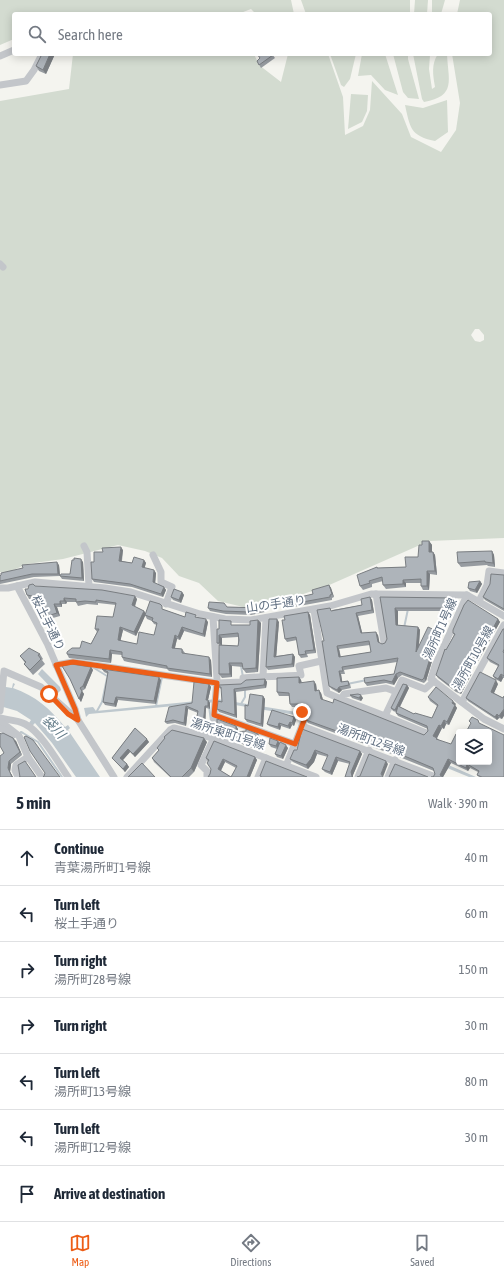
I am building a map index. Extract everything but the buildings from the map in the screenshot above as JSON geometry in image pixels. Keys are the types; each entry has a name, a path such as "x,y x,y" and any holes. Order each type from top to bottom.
{"street":[{"path":"0,56 12,51"},
{"path":"0,85 26,81 34,70 41,56"},
{"path":"84,546 87,556 89,586"},
{"path":"153,555 161,572 161,582 172,587 166,604"},
{"path":"480,601 487,585 489,571 504,573"},
{"name":"山の手通り","path":"0,588 35,582 89,586 131,592 166,604 213,617 251,620 266,619 314,610 376,594 467,595 504,616"},
{"name":"桜土手通り","path":"17,586 47,643 75,709 78,720 114,777"},
{"path":"376,594 384,642"},
{"name":"湯所町1号線","path":"434,681 431,679 435,666 467,595"},
{"path":"314,610 327,693 426,733"},
{"path":"208,777 207,771 201,765 213,738 217,683 213,617"},
{"path":"263,676 266,619"},
{"name":"湯所町10号線","path":"462,702 504,625"},
{"path":"56,665 73,662 217,683 243,682 243,678 263,676 280,677 301,675 299,666 321,661"},
{"path":"2,671 41,688 78,720"},
{"path":"0,711 4,680 2,671"},
{"path":"385,716 402,680 425,689 434,681 484,719 504,729"},
{"path":"341,699 344,694 386,688 397,692"},
{"path":"214,715 295,744"},
{"path":"286,766 302,726 303,715"},
{"path":"0,720 19,736 28,757 42,777"},
{"path":"0,720 16,721 29,726 42,741 68,777"},
{"name":"湯所町12号線","path":"302,726 369,750 433,776"},
{"path":"0,728 20,739"},
{"name":"湯所東町1号線","path":"127,777 170,730 174,728 213,738 316,777"},
{"path":"358,777 369,750"},
{"path":"18,777 15,770 16,765 28,757"},
{"path":"258,777 266,758"},
{"path":"388,777 395,760"}],"shaded area":[{"path":"0,0 291,0 294,12 254,12 251,9 243,12 12,12 12,40 0,45"},
{"path":"301,0 410,0 410,12 305,12"},
{"path":"415,0 428,0 427,12 414,12"},
{"path":"432,0 445,0 442,12 432,12"},
{"path":"460,0 504,0 504,538 429,541 327,586 256,610 218,601 199,583 179,576 162,558 145,551 118,545 63,559 27,564 9,572 0,572 0,101 69,89 73,56 255,56 259,65 281,82 288,56 329,56 343,97 345,135 363,126 370,110 372,81 402,114 411,137 441,152 456,130 460,103 452,56 492,56 492,12 457,12","holes":["475,329 479,329 484,335 484,340 480,342 475,341 471,335"]},
{"path":"331,56 356,56 350,79 344,87 341,85"},
{"path":"362,56 386,56 398,95 385,90 371,75 358,76"},
{"path":"394,56 408,56 419,99 408,98 403,92"},
{"path":"413,56 430,56 429,69 432,89 435,87 433,70 434,62 437,56 447,56 449,79 446,91 442,96 435,99 424,102 422,99"},
{"path":"351,94 368,95 367,111 362,122 348,129"},
{"path":"447,100 448,132 435,141 420,136 412,129 405,105 423,108"}],"water":[{"path":"42,669 60,687 61,690 58,693 55,692 38,674"},
{"name":"袋川","path":"13,683 15,684 13,688 36,699 54,714 65,727 68,725 70,728 68,730 100,777 76,777 52,743 35,723 32,726 29,723 31,720 17,711 0,706 0,686 12,688"},
{"path":"217,699 345,720 476,777 469,777 333,721 217,702 89,714 86,717 84,708 93,707 96,711"}],"waterway":[{"path":"404,628 408,609"},
{"path":"241,666 243,677"},
{"path":"94,668 107,676"},
{"path":"156,706 162,677"},
{"path":"97,711 102,702 107,678"},
{"path":"347,684 367,680"},
{"path":"241,704 245,697 245,689"},
{"path":"304,705 306,714"},
{"path":"209,706 211,721"},
{"path":"20,733 21,732 38,742 62,777"}],"route":[{"path":"49,694 68,714 78,720 75,709 56,665 73,662 217,683 214,715 295,744 305,718 302,712"}]}
